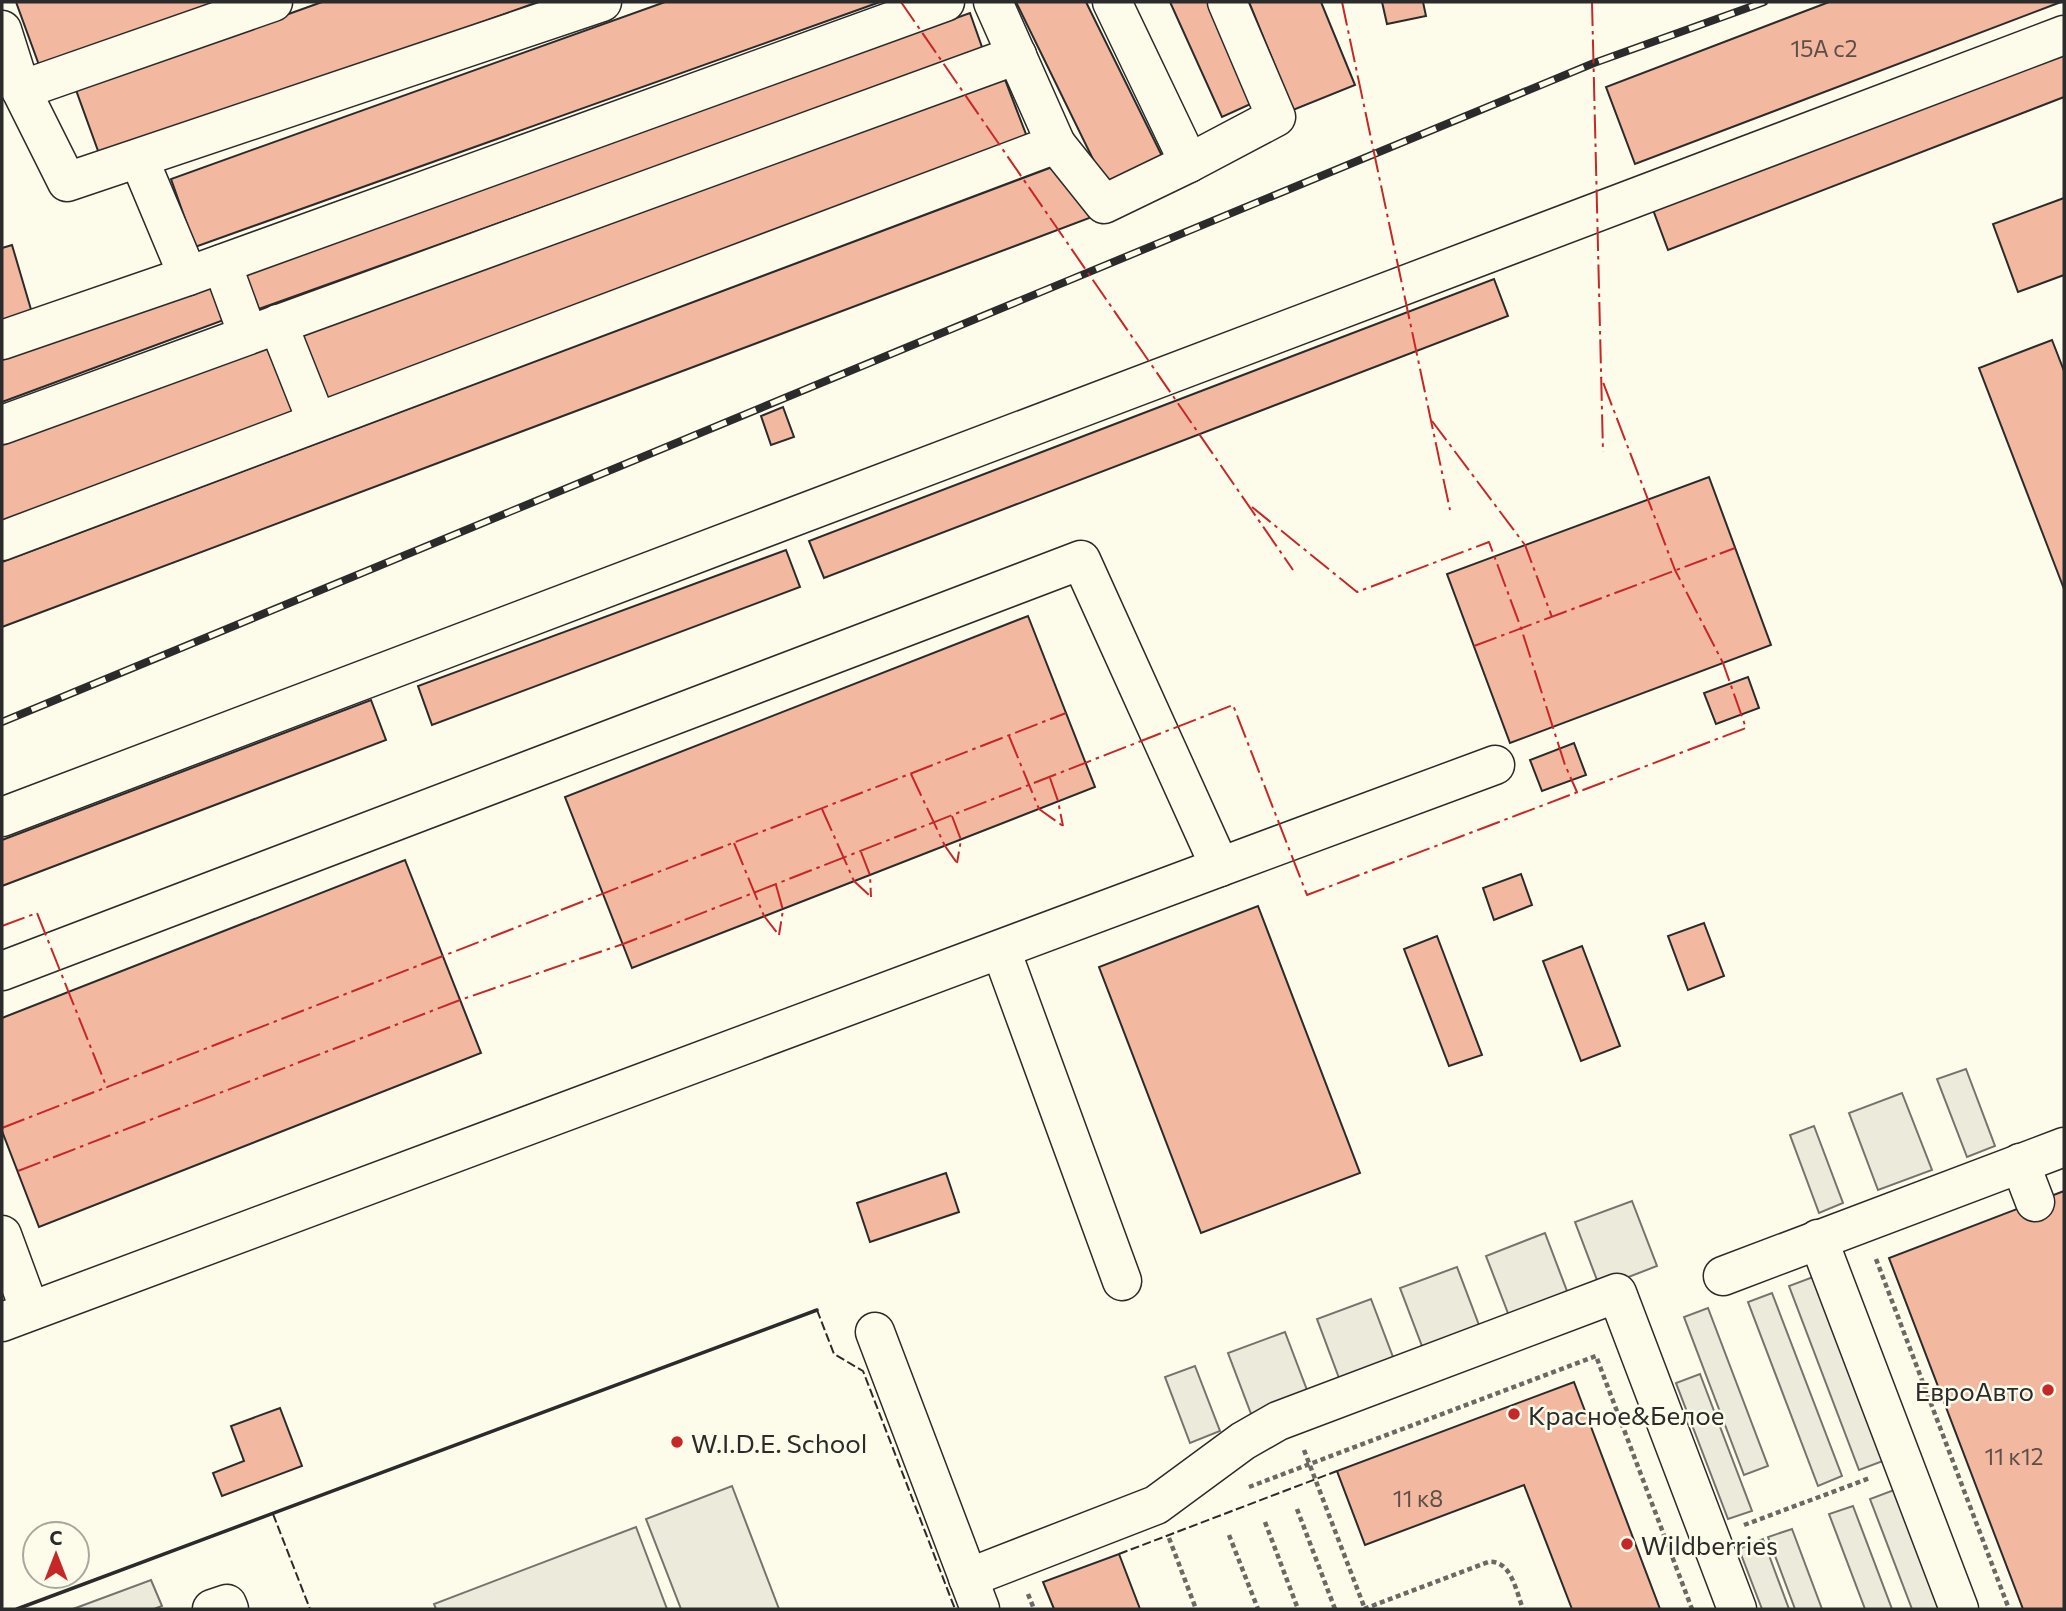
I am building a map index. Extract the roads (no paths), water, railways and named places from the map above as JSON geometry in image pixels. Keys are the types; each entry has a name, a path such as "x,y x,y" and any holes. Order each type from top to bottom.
{"lane":[{"path":"21,90 273,2"},
{"path":"2,30 21,90 66,182 602,2"},
{"path":"2,340 205,270 944,2"},
{"path":"993,2 1056,144 1104,204 1276,117 1227,2"},
{"path":"1112,2 1189,163"},
{"path":"2,817 2064,35"},
{"path":"2,425 1017,55"},
{"path":"2,541 1056,144"},
{"path":"139,159 205,270 263,329 317,422"},
{"path":"2,971 1081,560 1220,867"},
{"path":"2,1235 16,1316 1495,765"},
{"path":"1002,950 1122,1281"},
{"path":"1723,1276 2064,1147"},
{"path":"2020,1163 2035,1202"},
{"path":"1818,1240 1959,1609"},
{"path":"875,1332 974,1594 1156,1505 1243,1441 1278,1421 1617,1293 1737,1609"},
{"path":"212,1609 227,1604 229,1609"}],"railway":[{"path":"2,722 1594,63 1764,2"}],"place":[{"name":"ЕвроАвто","path":"2048,1390"},
{"name":"Красное&Белое","path":"1514,1414"},
{"name":"W.I.D.E. School","path":"677,1442"},
{"name":"Wildberries","path":"1627,1544"}]}
